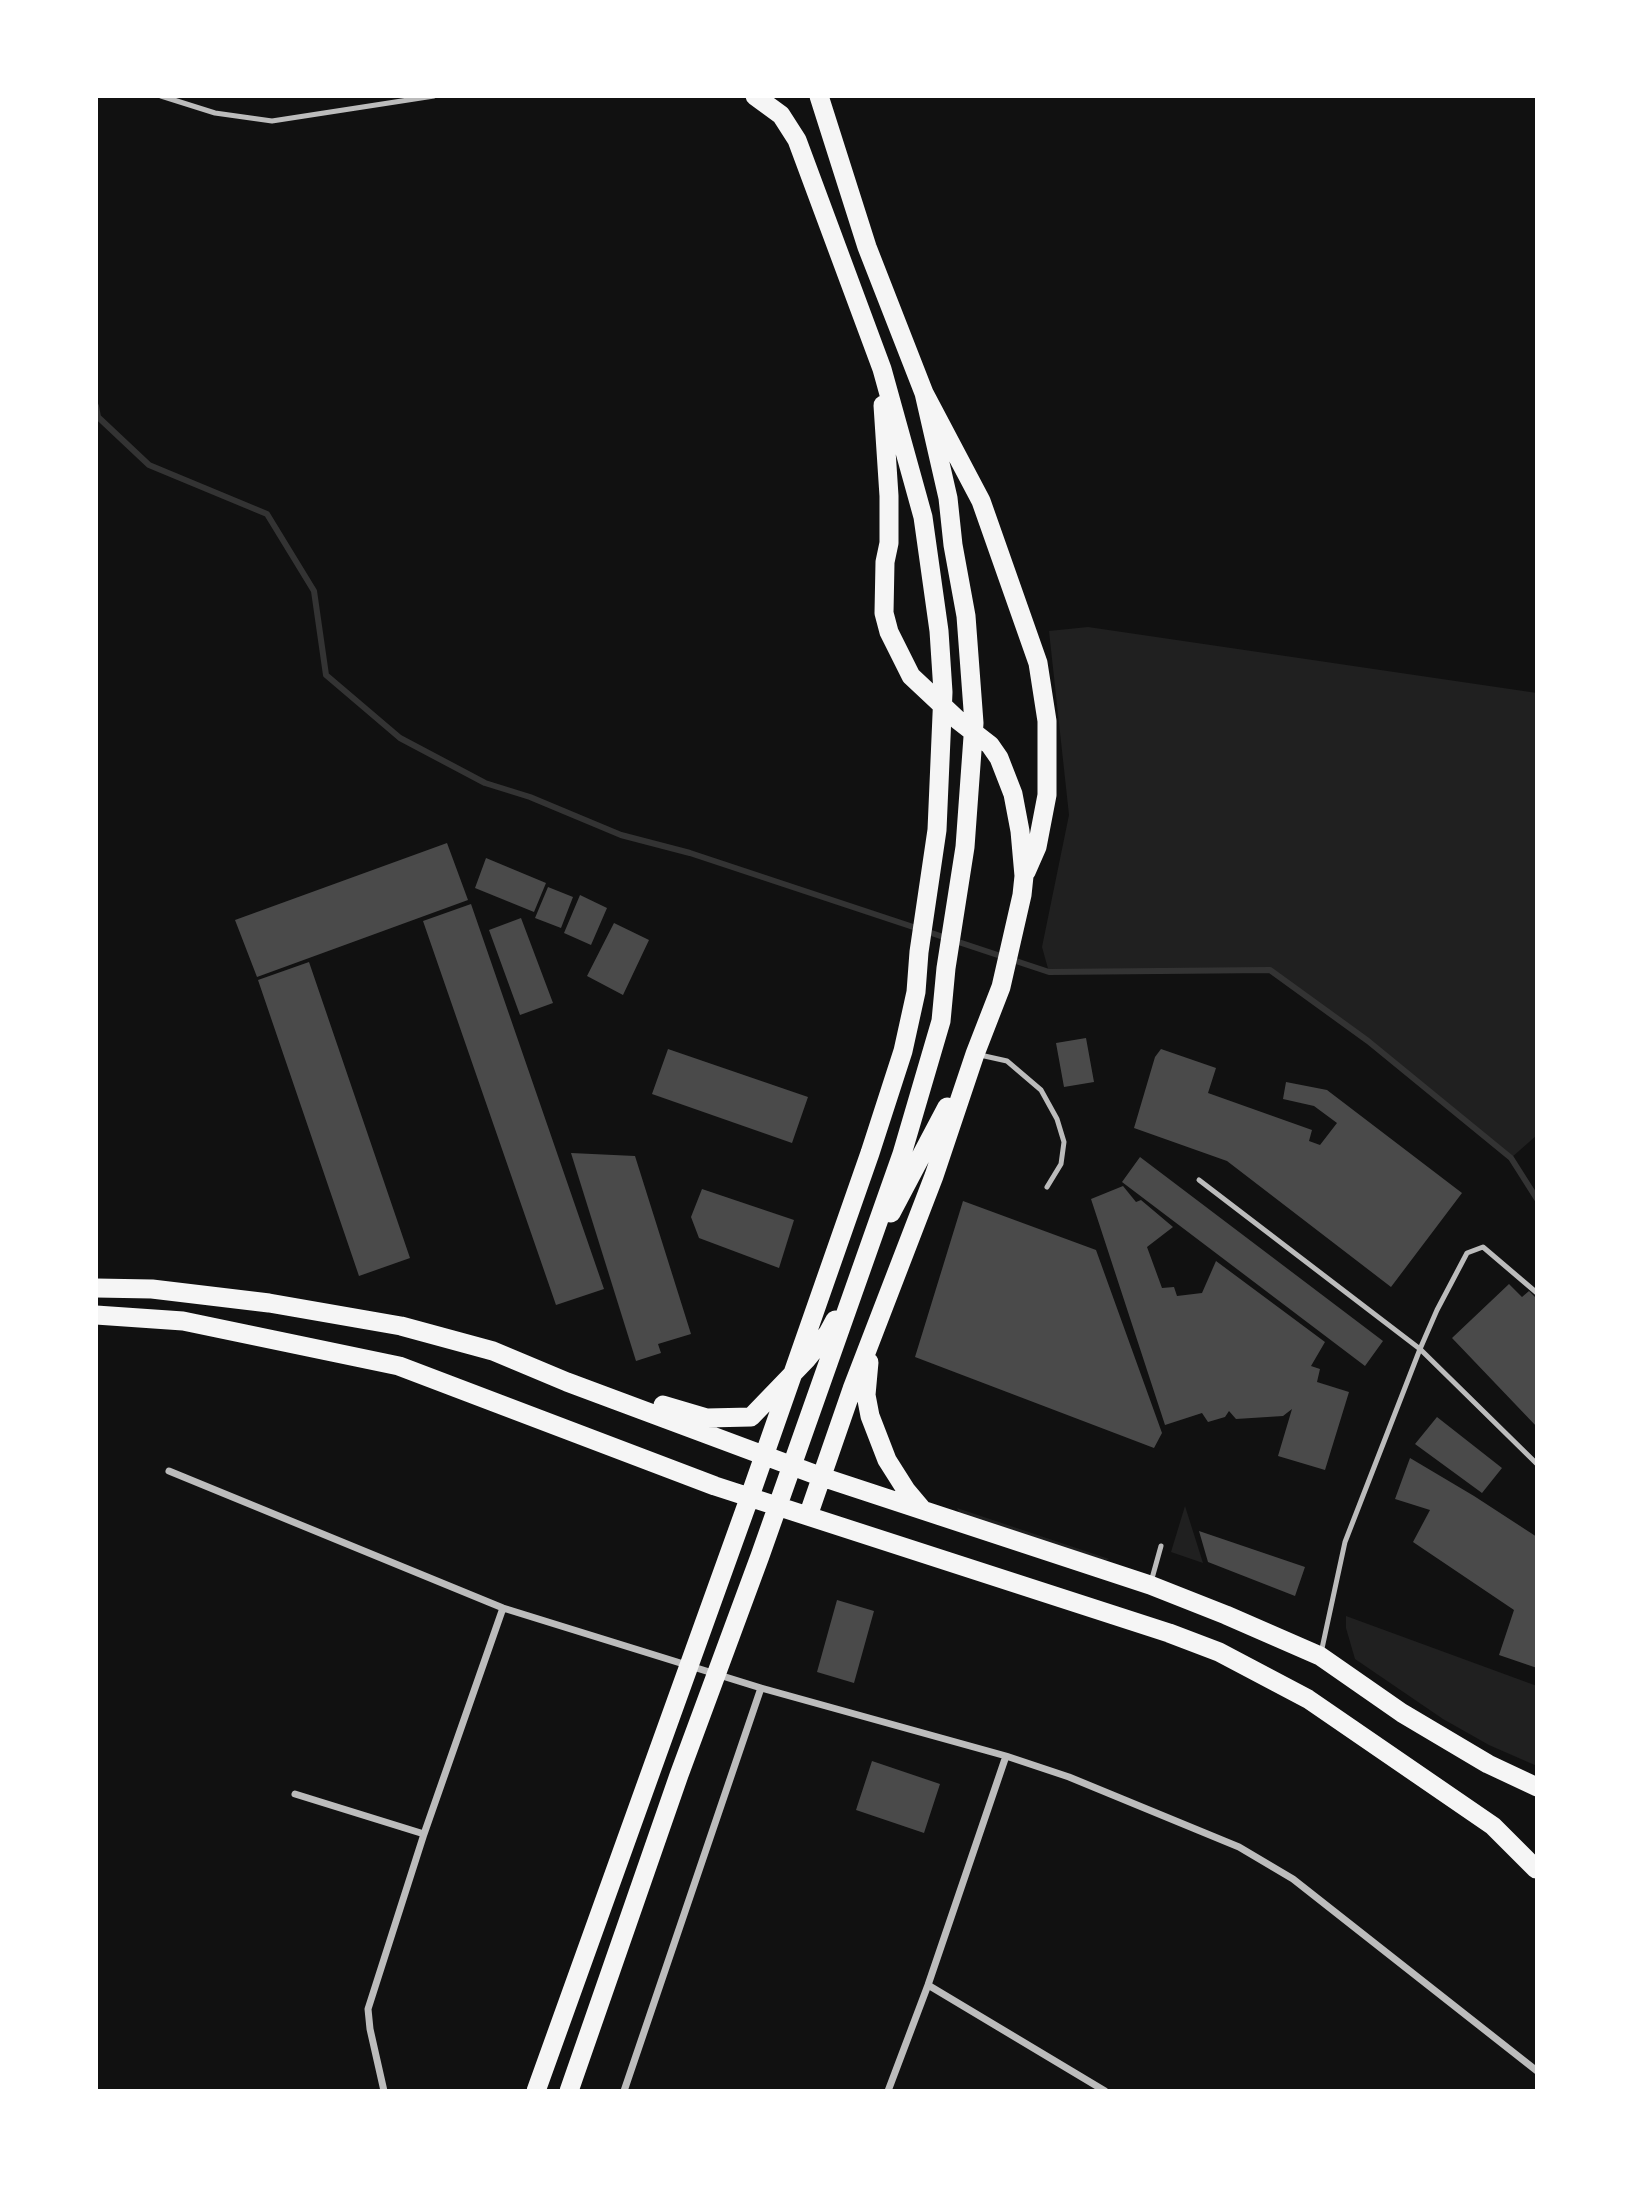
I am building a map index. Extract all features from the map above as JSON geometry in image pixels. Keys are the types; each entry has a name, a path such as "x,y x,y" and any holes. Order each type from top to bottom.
{"highway":[{"path":"536,2091 825,1284 903,1051 916,992 919,952 937,830 943,692 939,631 923,517 881,369 797,139 781,115 755,96"},
{"path":"808,1516 875,1326 934,1175 975,1054 1001,988 1023,885 1037,846 1047,795 1047,721 1038,663 981,501 924,393 867,247 819,96"},
{"path":"881,369 889,496 884,613 889,632 911,676 950,713 990,745 999,758 1013,794 1020,831 1023,885"},
{"path":"569,2091 902,1154 941,1021 946,968 965,847 974,723 966,616 953,545 948,498 924,393"},
{"path":"567,1381 707,1418 751,1417 828,1333 975,1054"},
{"path":"96,1288 152,1289 269,1303 401,1326 493,1350 567,1381 822,1477 1150,1585 1226,1615 1320,1656 1402,1713 1488,1764 1537,1787"},
{"path":"96,1315 183,1321 399,1366 715,1486 1169,1633 1219,1652 1308,1699 1493,1826 1536,1870"},
{"path":"875,1326 866,1395 870,1416 887,1460 906,1490 925,1511"},
{"path":"1536,1870 1537,1847"}],"street":[{"path":"169,1471 503,1608 761,1688 1006,1756 1069,1777 1239,1847 1283,1873 1537,2071"},
{"path":"384,2091 368,2009 424,1834 503,1608"},
{"path":"624,2091 761,1688"},
{"path":"888,2091 928,1985 1006,1756"},
{"path":"295,1794 424,1834"},
{"path":"928,1985 1105,2091"}],"lane":[{"path":"161,96 215,113 272,121 434,96"},
{"path":"975,1054 1007,1061 1041,1090 1057,1119 1064,1142 1061,1164 1047,1187"},
{"path":"1199,1180 1420,1349 1537,1464"},
{"path":"1320,1656 1345,1542 1420,1349 1467,1253 1483,1247 1537,1293"},
{"path":"1150,1585 1161,1546"}],"shaded area":[{"path":"1088,627 1537,693 1537,1135 1511,1158 1368,1041 1270,970 1049,972 1042,947 1069,815 1049,631"},
{"path":"1185,1506 1203,1563 1171,1552"},
{"path":"957,1508 1109,1559 1102,1563 960,1514"},
{"path":"1346,1616 1537,1686 1537,1766 1489,1745 1443,1719 1355,1659 1346,1628"}],"building":[{"path":"447,843 468,900 257,977 235,920"},
{"path":"486,858 546,883 534,912 475,888"},
{"path":"548,887 573,897 561,928 535,918"},
{"path":"580,895 607,908 591,945 564,933"},
{"path":"471,904 604,1289 556,1305 423,921"},
{"path":"521,918 553,1003 520,1015 489,930"},
{"path":"614,923 649,940 623,995 587,976"},
{"path":"309,962 410,1258 359,1276 258,980"},
{"path":"1086,1038 1094,1082 1064,1087 1056,1043"},
{"path":"668,1049 808,1097 792,1143 652,1094"},
{"path":"1161,1049 1216,1068 1208,1093 1312,1130 1309,1141 1320,1145 1337,1123 1314,1106 1283,1099 1286,1082 1327,1090 1462,1193 1391,1287 1227,1161 1134,1128 1155,1057"},
{"path":"571,1153 635,1156 691,1334 658,1344 661,1353 636,1361"},
{"path":"1140,1157 1383,1341 1365,1366 1122,1182"},
{"path":"1123,1186 1136,1202 1141,1200 1173,1227 1147,1247 1162,1288 1174,1287 1177,1296 1202,1293 1216,1261 1325,1342 1311,1366 1320,1369 1317,1382 1349,1392 1325,1470 1278,1456 1292,1409 1283,1416 1236,1419 1229,1411 1225,1417 1208,1422 1202,1413 1165,1425 1091,1199"},
{"path":"702,1189 794,1220 779,1268 699,1238 691,1217"},
{"path":"963,1201 1096,1250 1162,1433 1154,1448 915,1357"},
{"path":"1509,1284 1522,1297 1529,1291 1537,1299 1537,1427 1452,1338"},
{"path":"1437,1417 1502,1468 1482,1493 1415,1444"},
{"path":"1410,1458 1537,1537 1537,1668 1499,1655 1514,1610 1413,1542 1430,1510 1395,1499"},
{"path":"1199,1531 1305,1567 1295,1596 1208,1562"},
{"path":"837,1600 874,1611 854,1683 817,1672"},
{"path":"872,1761 940,1784 924,1833 856,1810"}],"waterway":[{"path":"96,406 98,417 149,465 267,514 314,591 326,675 400,738 485,783 530,797 621,835 690,853 1049,972 1270,970 1368,1041 1511,1158 1537,1199"}]}
